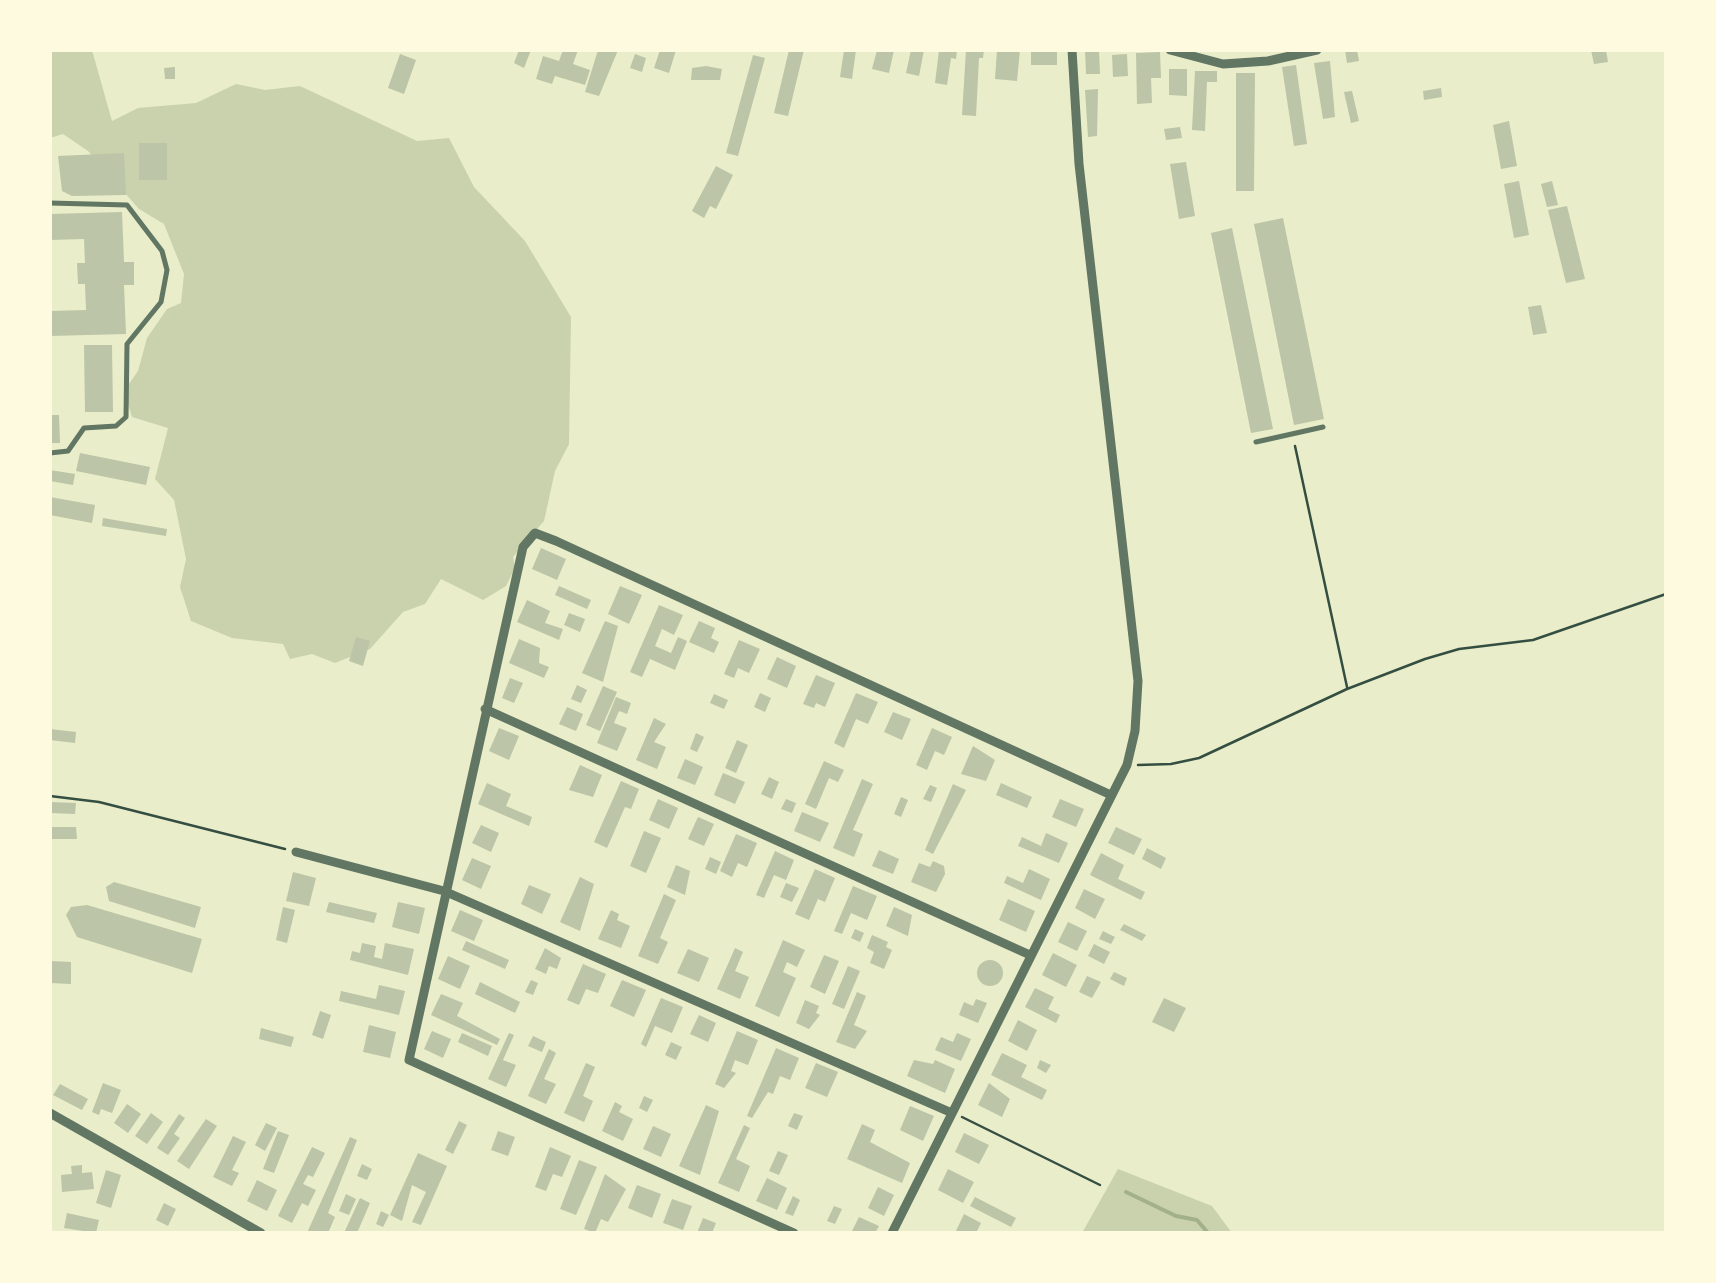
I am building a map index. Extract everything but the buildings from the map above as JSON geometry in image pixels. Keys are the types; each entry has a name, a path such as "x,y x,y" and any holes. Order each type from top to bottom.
{"street":[{"path":"892,1233 1127,765 1138,682 1079,164 1072,50"},
{"path":"1170,50 1223,64 1268,61 1317,50"},
{"path":"794,1233 410,1060 444,890 523,548 535,533 1110,795"},
{"path":"485,709 1030,955"},
{"path":"296,852 444,890 952,1113"},
{"path":"50,1114 261,1233"}],"lane":[{"path":"50,204 127,205 162,251 167,270 161,302 127,344 126,417 116,426 84,428 68,451 50,453"},
{"path":"1256,442 1323,427"}],"path":[{"path":"1293,434 1348,688"},
{"path":"1127,765 1171,764 1199,758 1348,688 1459,649 1533,640 1666,594"},
{"path":"50,796 99,802 296,852"},
{"path":"952,1113 1100,1185"}],"green space":[{"path":"50,50 92,50 112,121 138,108 196,103 236,84 265,90 300,86 417,141 449,138 474,187 525,241 571,317 569,444 555,471 544,521 513,557 515,568 506,586 483,600 441,579 425,604 403,612 370,649 335,663 312,654 290,659 283,644 232,638 191,621 180,587 186,559 174,500 155,479 168,428 132,417 124,391 138,371 147,338 167,309 181,303 184,274 164,224 139,209 88,151 63,134 50,138"},
{"path":"1118,1169 1212,1206 1232,1233 1082,1233"}],"waterway":[{"path":"1126,1192 1176,1216 1197,1220 1208,1233"}]}
